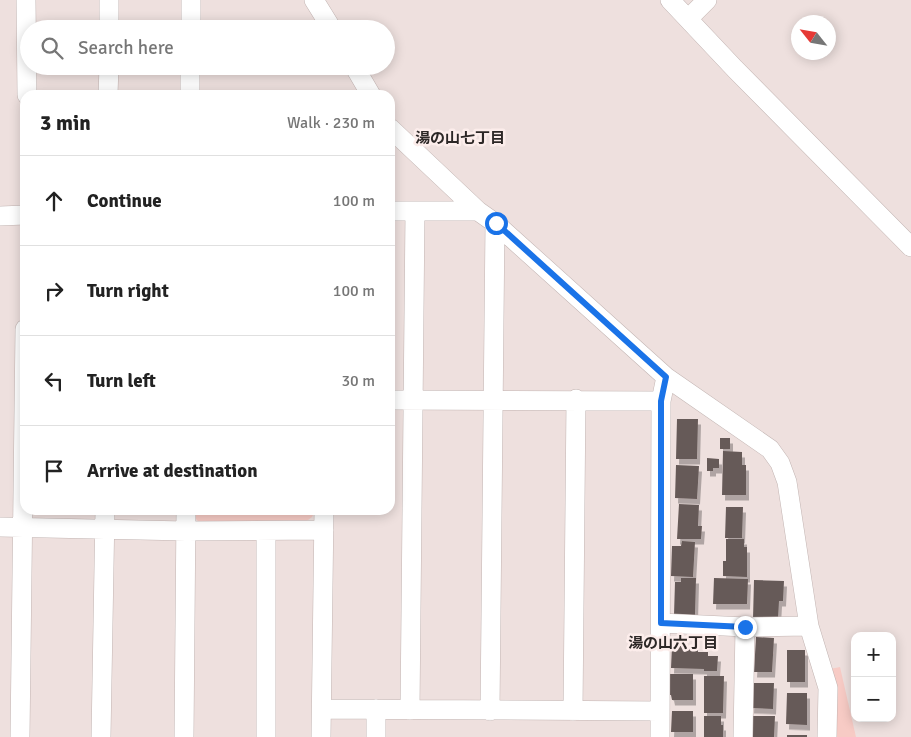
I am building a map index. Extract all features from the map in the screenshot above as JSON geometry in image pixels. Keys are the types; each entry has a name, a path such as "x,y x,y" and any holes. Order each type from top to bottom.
{"street":[{"path":"26,0 26,20"},
{"path":"109,20 110,0"},
{"path":"191,0 191,20"},
{"path":"314,0 326,20"},
{"path":"670,0 911,247"},
{"path":"688,19 707,0"},
{"path":"27,75 27,90"},
{"path":"108,75 108,90"},
{"path":"190,75 190,90"},
{"path":"359,75 368,90"},
{"path":"395,134 666,377 770,449 780,463 787,482 808,626 828,688 827,737"},
{"path":"395,211 478,210"},
{"path":"410,710 415,212"},
{"path":"0,216 20,215"},
{"path":"490,711 496,223"},
{"path":"660,737 661,401 666,377"},
{"path":"395,400 494,401 576,399 661,401"},
{"path":"573,711 576,399"},
{"path":"20,737 22,515"},
{"path":"101,737 104,515"},
{"path":"184,737 186,515"},
{"path":"321,737 324,515"},
{"path":"0,527 186,531 324,530"},
{"path":"266,531 266,737"},
{"path":"661,623 745,627 808,626"},
{"path":"743,737 745,627"},
{"path":"322,709 660,711"},
{"path":"376,709 376,737"}],"shaded area":[{"path":"192,515 313,515 304,523 199,522"},
{"path":"840,667 851,722 856,737 831,737 830,669"}],"building":[{"path":"677,419 698,419 697,459 676,459"},
{"path":"720,438 730,438 730,449 720,449"},
{"path":"723,451 742,452 742,465 746,465 746,495 722,495"},
{"path":"707,458 719,459 719,468 707,471"},
{"path":"676,465 699,466 697,499 675,498"},
{"path":"679,504 699,505 698,526 702,526 701,539 677,539"},
{"path":"726,507 743,507 742,538 725,538"},
{"path":"726,539 744,539 744,547 747,547 747,577 723,576 723,561 726,561"},
{"path":"682,541 695,542 693,577 671,576 672,546 681,546"},
{"path":"681,578 696,578 695,615 674,615 675,582 681,582"},
{"path":"714,578 748,579 747,604 713,604"},
{"path":"754,580 784,581 783,601 779,601 778,619 753,619"},
{"path":"756,637 774,638 772,672 754,672"},
{"path":"672,646 685,646 685,649 698,649 698,652 708,652 708,656 718,656 717,671 671,668"},
{"path":"787,650 805,650 805,682 787,682"},
{"path":"670,674 693,674 693,700 672,700 670,695"},
{"path":"704,676 724,676 723,713 704,713"},
{"path":"752,683 774,683 773,709 751,708"},
{"path":"787,693 807,693 807,725 786,724"},
{"path":"672,711 693,711 693,732 671,732"},
{"path":"704,716 721,716 723,737 704,737"},
{"path":"751,716 775,716 774,737 751,737"},
{"path":"787,735 807,735 807,737 787,737"}],"district":[{"name":"湯の山七丁目","path":"460,138"},
{"name":"湯の山六丁目","path":"673,643"}],"route":[{"path":"496,223 666,377 661,401 661,623 745,627"}]}
